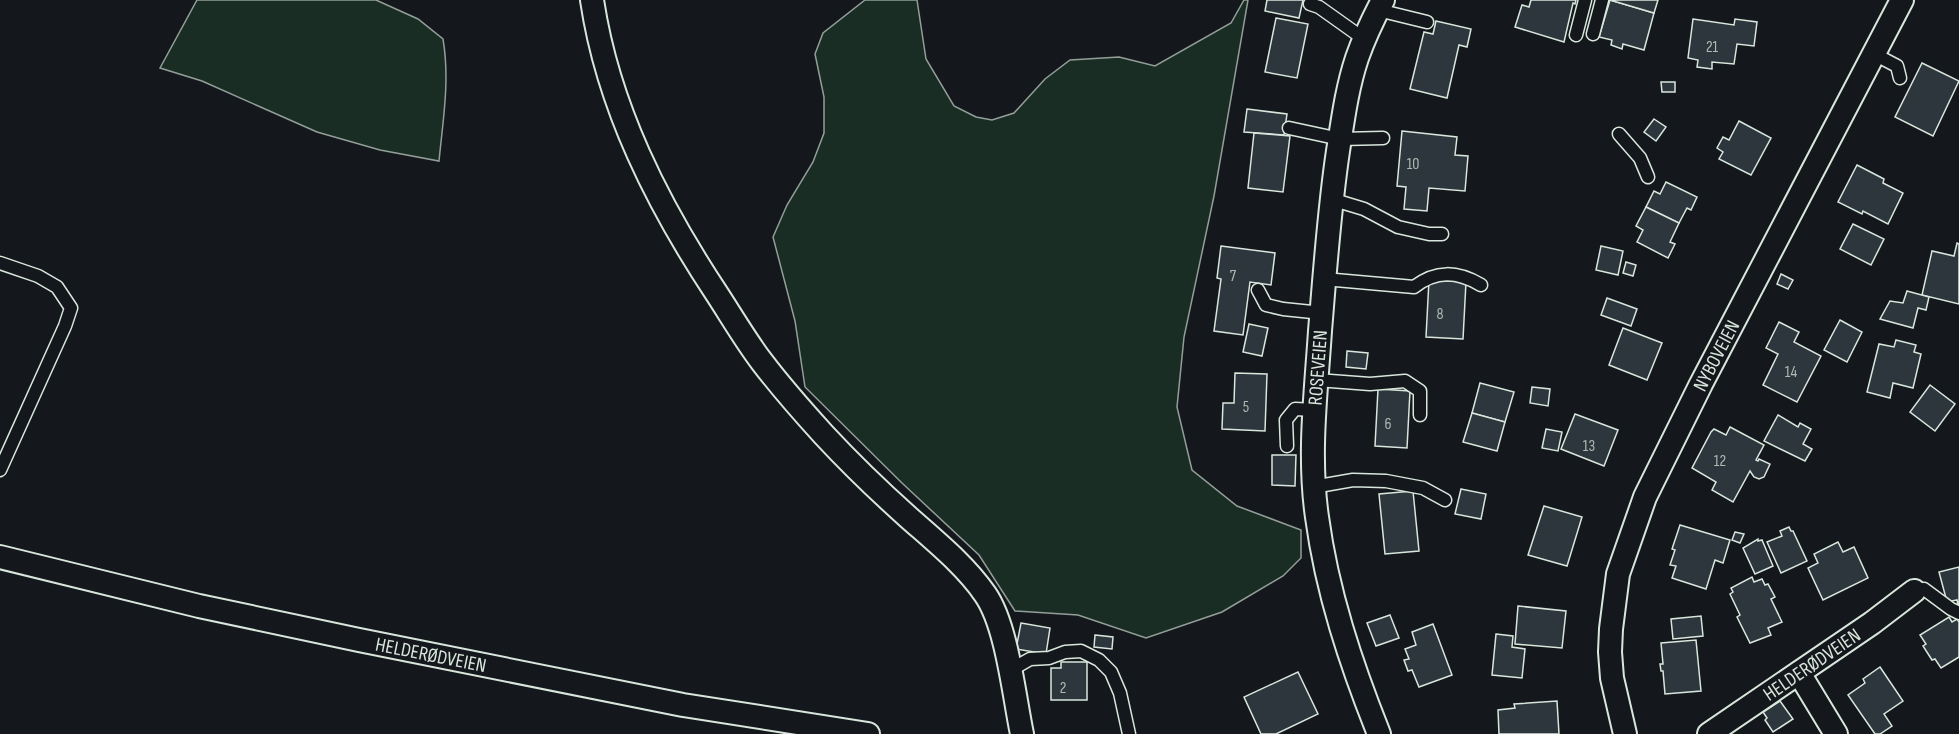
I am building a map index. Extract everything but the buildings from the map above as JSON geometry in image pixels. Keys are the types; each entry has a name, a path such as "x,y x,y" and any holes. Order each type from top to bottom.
{"street":[{"name":"NYBOVEIEN","path":"1625,734 1614,687 1610,652 1614,598 1618,574 1645,497 1701,384 1902,0"},
{"name":"ROSEVEIEN","path":"1379,734 1349,654 1331,593 1317,518 1313,487 1312,446 1331,199 1347,93 1364,39 1381,5"},
{"path":"597,6 605,64 620,109 639,157 668,215 762,363 825,435 900,510 950,555 986,595 996,618 1022,734"},
{"name":"HELDERØDVEIEN","path":"0,557 188,604 359,640 684,705 868,734"},
{"name":"HELDERØDVEIEN","path":"1709,734 1893,608 1914,591"},
{"path":"1799,673 1836,734"}],"lane":[{"path":"1576,35 1585,0"},
{"path":"1593,34 1602,0"},
{"path":"1310,4 1319,7 1364,39"},
{"path":"1381,5 1427,22"},
{"path":"1874,54 1897,66 1900,78"},
{"path":"1289,128 1340,139 1383,138"},
{"path":"1619,134 1640,158 1648,177"},
{"path":"1331,199 1364,209 1398,227 1428,234 1442,234"},
{"path":"0,263 38,276 57,287 71,308 0,470"},
{"path":"1324,279 1414,287 1425,278 1437,274 1468,277 1481,285"},
{"path":"1258,290 1266,305 1322,313"},
{"path":"1317,380 1370,384 1405,381 1420,391 1420,415"},
{"path":"1287,446 1287,420 1291,414 1295,409 1315,410"},
{"path":"1313,487 1353,480 1386,481 1423,488 1445,500"},
{"path":"1914,591 1924,589 1959,613"},
{"path":"1009,671 1030,659 1049,658 1065,652 1081,651 1099,660 1111,672 1120,693 1129,734"}],"green space":[{"path":"197,0 376,0 418,19 443,39 446,85 439,161 380,150 317,132 202,81 160,68"},
{"path":"865,0 917,0 926,59 954,106 976,117 992,120 1014,113 1045,79 1070,60 1119,57 1155,66 1231,23 1244,0 1248,0 1214,196 1184,337 1177,407 1192,470 1237,506 1301,530 1301,558 1283,576 1222,612 1146,638 1078,615 1015,611 979,555 805,387 795,321 773,237 787,205 813,162 824,133 824,97 815,54 823,33"}]}
